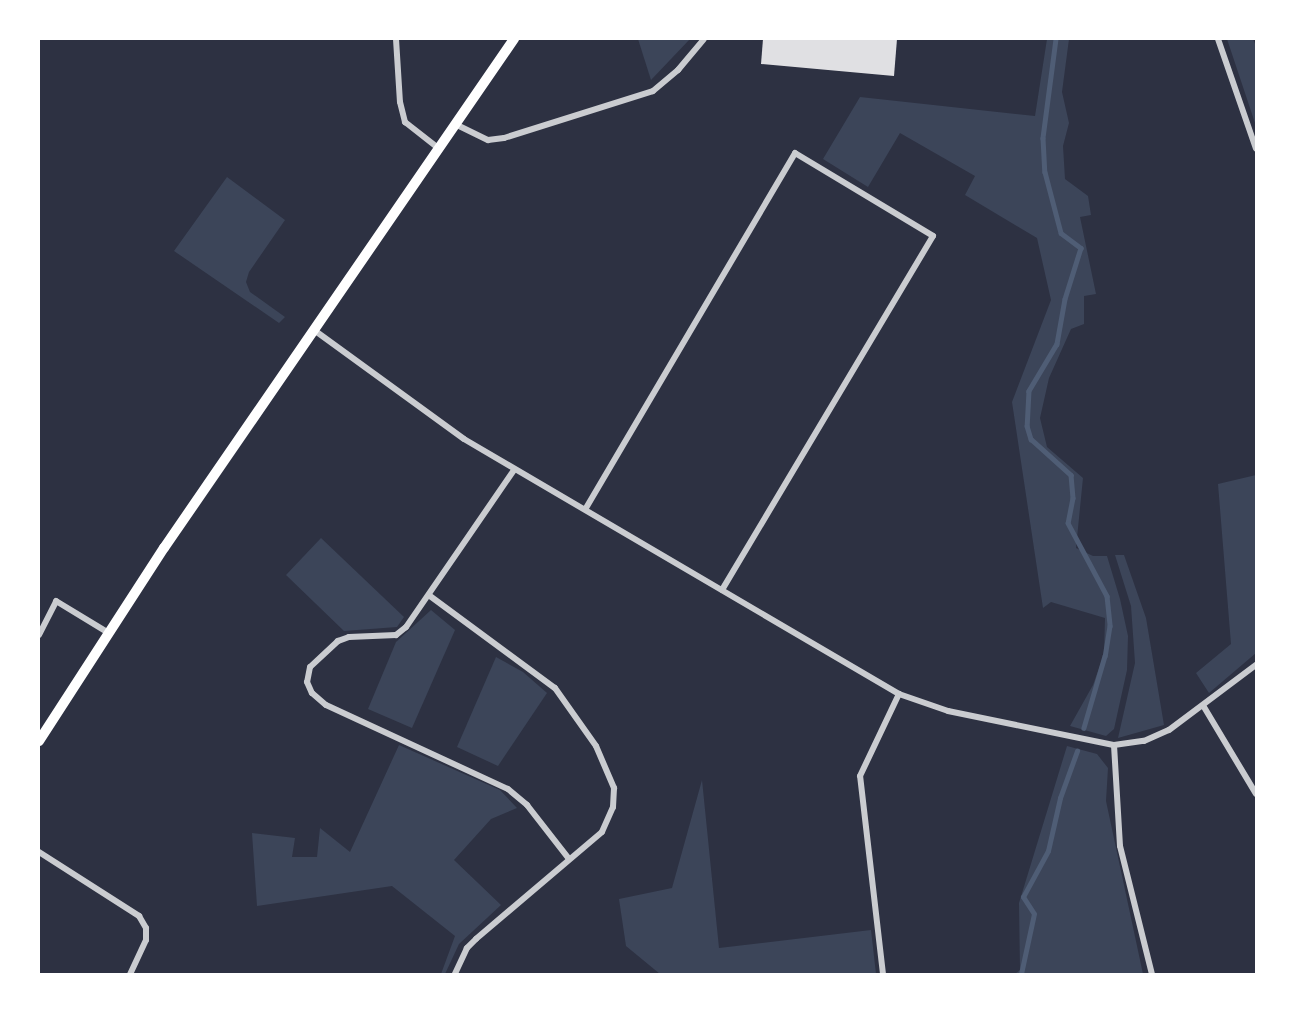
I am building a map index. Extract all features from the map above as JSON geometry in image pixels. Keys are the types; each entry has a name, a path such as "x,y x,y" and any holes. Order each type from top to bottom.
{"main road":[{"path":"39,741 107,632 514,39"}],"street":[{"path":"396,39 400,102 405,122 438,148"},
{"path":"455,124 488,140 504,138 653,91 678,70 704,39"},
{"path":"1218,39 1256,149"},
{"path":"586,508 795,153 933,236 722,590"},
{"path":"314,330 464,439 514,470 586,508 899,694 958,713 1114,745 1144,741 1169,730 1256,666"},
{"path":"514,470 430,596 396,635 350,637 338,641 310,667 307,682 312,693 326,705 508,789 526,805 569,860"},
{"path":"430,596 555,688 609,768 614,788 602,832 467,948 455,974"},
{"path":"39,635 57,601 107,632"},
{"path":"883,974 860,776 899,694"},
{"path":"1204,706 1256,794"},
{"path":"1114,745 1120,846 1152,974"},
{"path":"39,852 139,916 146,928 146,940 130,974"}],"shaded area":[{"path":"638,39 690,39 651,80"},
{"path":"1047,39 1069,39 1062,92 1069,123 1063,146 1065,179 1088,196 1091,215 1080,217 1096,294 1084,296 1084,324 1071,329 1049,378 1040,418 1047,447 1083,478 1076,548 1093,556 1107,556 1128,636 1127,670 1114,729 1106,736 1070,726 1093,685 1104,654 1105,618 1051,602 1043,608 1012,402 1051,300 1037,238 965,195 975,176 900,133 868,187 823,159 860,97 1035,116"},
{"path":"1227,39 1253,39 1256,46 1256,126"},
{"path":"227,177 285,220 249,272 246,282 250,292 285,317 279,323 174,251"},
{"path":"1256,475 1256,653 1209,693 1196,673 1231,644 1218,484"},
{"path":"321,538 404,617 397,627 344,631 286,575"},
{"path":"1115,555 1124,555 1146,618 1164,725 1118,738 1135,663 1131,606"},
{"path":"431,610 455,630 412,728 368,709 396,642"},
{"path":"496,657 523,672 547,693 498,766 457,747"},
{"path":"399,745 500,790 517,808 491,819 454,860 501,905 459,944 445,974 441,974 455,936 392,886 257,906 252,833 295,838 292,857 317,857 320,828 350,852"},
{"path":"1067,746 1097,754 1108,768 1106,801 1143,974 1015,974 1020,970 1019,903"},
{"path":"702,780 719,948 871,930 876,974 660,974 626,946 619,899 672,888"}],"building":[{"path":"763,39 897,39 894,76 761,64"}],"waterway":[{"path":"1056,39 1043,138 1045,172 1061,233 1081,248 1065,299 1057,344 1029,391 1027,426 1031,439 1071,475 1073,498 1068,523 1107,596 1110,626 1105,656 1084,728"},
{"path":"1021,974 1034,914 1023,897 1048,851 1060,798 1077,751"}]}
